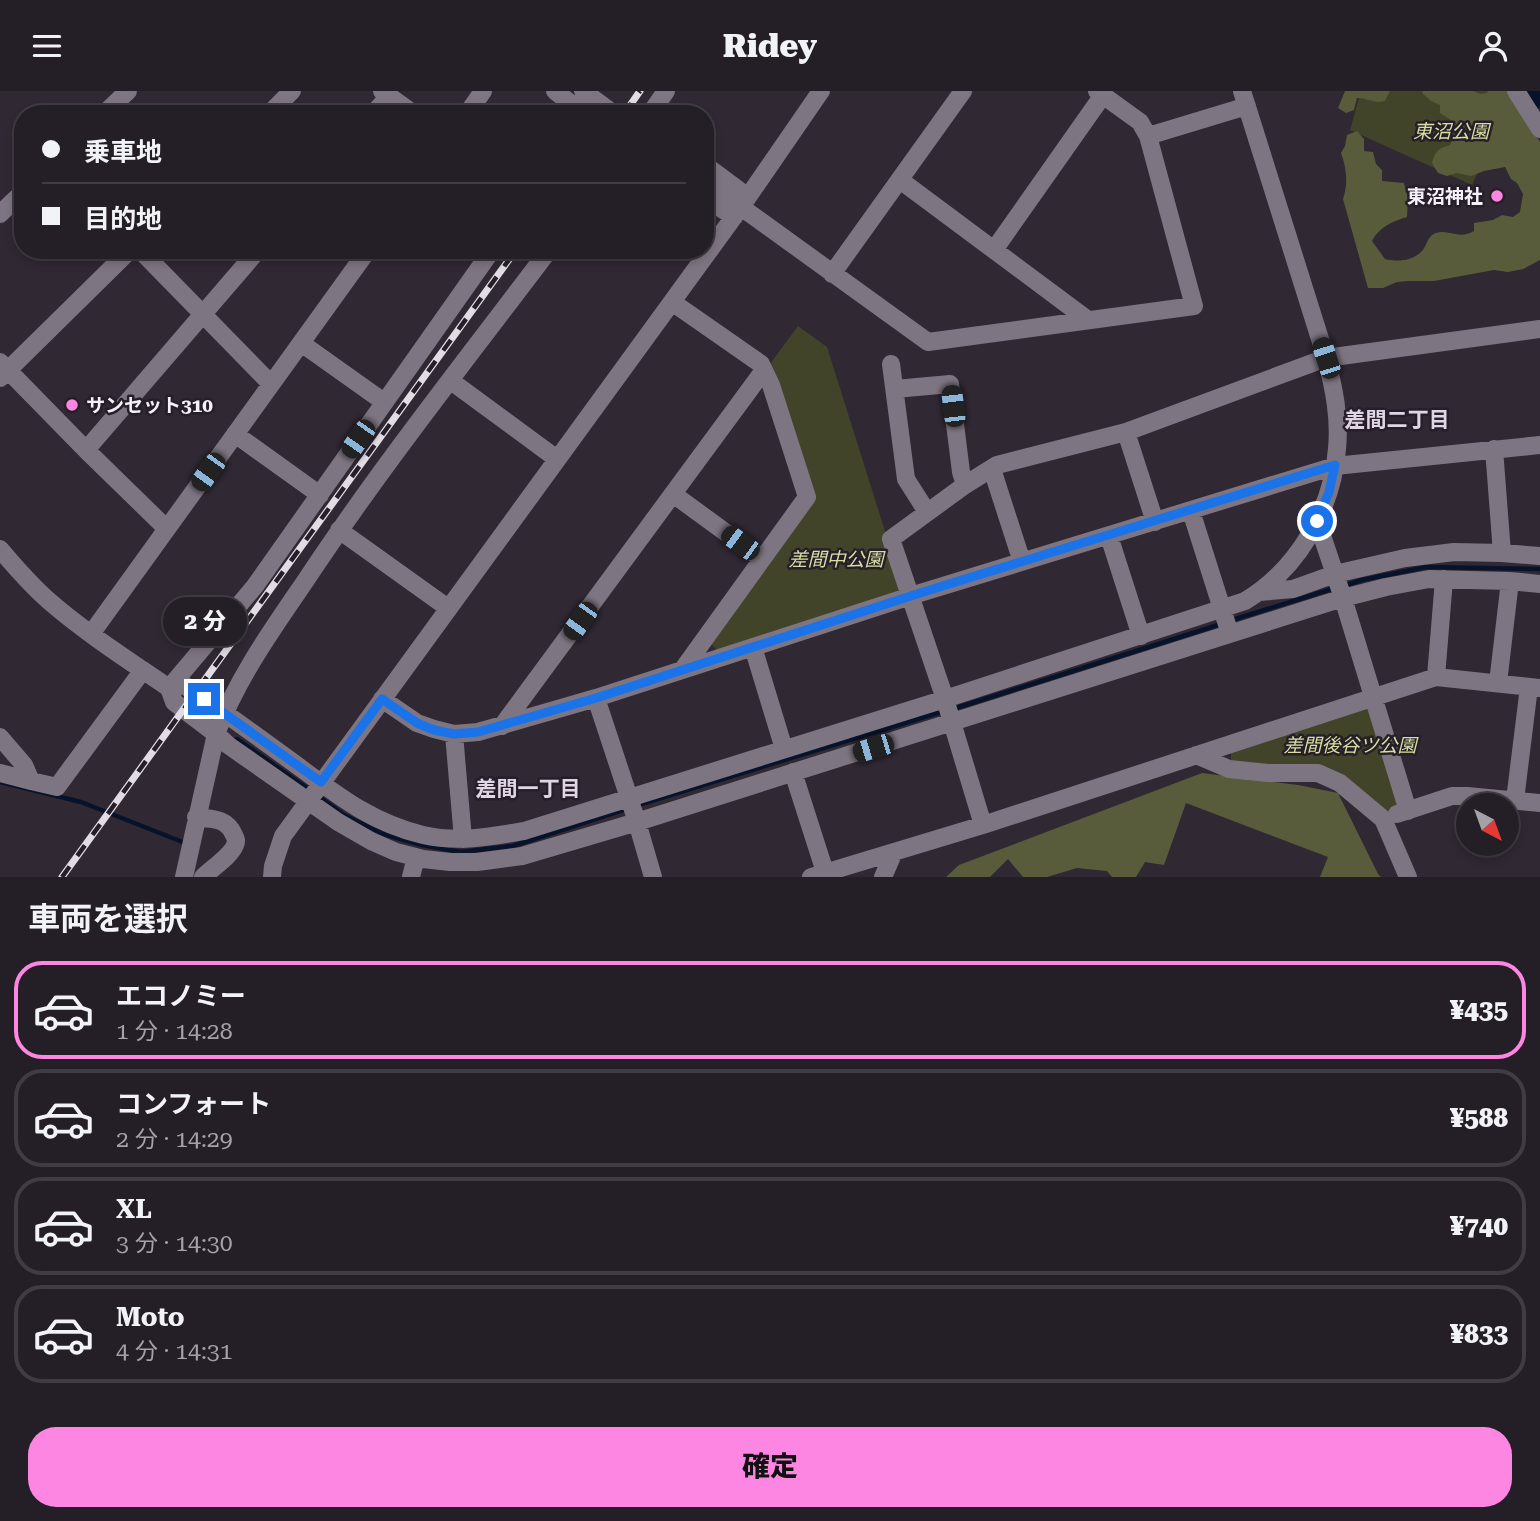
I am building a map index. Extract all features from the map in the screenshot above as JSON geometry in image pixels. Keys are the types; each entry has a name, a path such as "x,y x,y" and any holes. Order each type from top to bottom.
{"street":[{"path":"278,105 292,91"},
{"path":"555,91 573,105"},
{"path":"583,91 602,105"},
{"path":"714,244 821,91"},
{"path":"832,274 963,91"},
{"path":"1516,91 1540,129"},
{"path":"385,93 402,105"},
{"path":"714,187 928,342 1194,306 1148,136 1140,122 1100,93 994,250"},
{"path":"169,688 184,685 350,804 385,823 424,835 478,839 524,831 945,699 1245,601 1272,582 1292,562 1317,521 1329,492 1338,435 1333,386 1245,99 1148,136"},
{"path":"900,180 1088,320"},
{"path":"0,214 14,201"},
{"path":"120,259 3,370 167,529"},
{"path":"149,259 271,384"},
{"path":"86,450 250,259"},
{"path":"91,634 362,259"},
{"path":"169,688 255,586 486,259"},
{"path":"184,877 216,734 224,713 253,659 339,530 542,259"},
{"path":"272,877 283,836 703,259"},
{"path":"672,302 761,364 771,385 807,497 683,669"},
{"path":"983,825 945,699 891,539 926,512 997,465 1126,432 1326,358 1540,329"},
{"path":"301,343 384,402"},
{"path":"891,364 906,479 926,512"},
{"path":"502,726 764,370"},
{"path":"451,381 557,459"},
{"path":"895,389 950,384 965,485"},
{"path":"1126,432 1155,522"},
{"path":"235,434 320,495"},
{"path":"382,699 417,723 434,730 454,734 478,732 596,698 910,596 1335,465 1540,445"},
{"path":"1494,449 1502,553"},
{"path":"992,469 1022,562"},
{"path":"673,494 762,559"},
{"path":"1191,511 1230,634"},
{"path":"1317,521 1408,811"},
{"path":"339,530 448,608"},
{"path":"1109,536 1141,636"},
{"path":"1259,592 1293,589 1335,574 1405,558 1454,552 1540,556"},
{"path":"2,556 49,601 169,688 174,702 307,802 338,823 396,852 450,862 477,862 522,856 1343,598 1386,587 1429,579 1510,580 1540,584"},
{"path":"1436,677 1444,579"},
{"path":"1498,683 1510,580"},
{"path":"752,647 784,749"},
{"path":"0,773 57,787 143,670"},
{"path":"793,772 818,875 983,825 1436,677 1534,688 1516,793"},
{"path":"596,698 653,877"},
{"path":"454,734 463,839"},
{"path":"0,737 24,765 31,781"},
{"path":"1196,755 1229,769 1268,773 1318,773 1340,783 1383,818 1408,877"},
{"path":"1383,818 1456,796"},
{"path":"1519,800 1540,803"},
{"path":"196,817 224,822 234,833 236,840 230,852 203,877"},
{"path":"883,877 894,852"},
{"path":"411,877 416,857"}],"green space":[{"path":"1345,91 1390,91 1385,101 1357,98 1354,110 1346,113 1338,108"},
{"name":"東沼公園","path":"1361,91 1510,91 1513,95 1472,185 1350,130"},
{"path":"1422,91 1473,91 1481,94 1488,91 1511,91 1540,142 1540,260 1523,269 1508,272 1494,270 1434,281 1397,282 1383,288 1368,288 1343,199 1346,176 1341,153 1347,135 1357,131 1364,139 1364,151 1373,152 1376,164 1382,170 1382,181 1404,183 1408,198 1407,217 1383,228 1372,241 1385,259 1410,259 1422,251 1433,234 1469,234 1474,231 1474,223 1493,220 1502,215 1513,217 1520,212 1523,194 1505,167 1471,176 1457,173 1447,176 1438,173 1432,163 1433,159 1440,149 1450,145 1455,134 1454,122 1440,113 1440,105 1431,101"},
{"name":"差間中公園","path":"798,326 827,347 902,585 897,596 719,653 709,641 813,497 770,364"},
{"name":"差間後谷ツ公園","path":"1363,705 1375,713 1398,809 1386,814 1351,784 1231,764 1231,748"},
{"path":"1202,773 1338,793 1381,877 1320,877 1328,857 1186,803 1164,865 1145,862 1136,877 1112,877 1107,871 1077,868 1047,877 1023,877 1008,859 990,877 946,877 959,865"}],"waterway":[{"path":"1534,91 1540,101"},
{"path":"1343,586 1426,567 1540,569"},
{"path":"1229,621 1335,588"},
{"path":"953,709 1221,624"},
{"path":"635,806 944,711"},
{"path":"237,739 311,791"},
{"path":"0,782 81,802 185,843"},
{"path":"318,796 344,815 383,834 461,852 513,846 626,809"}],"railway":[{"path":"630,105 640,91"},
{"path":"62,877 509,259"}],"place":[{"name":"東沼神社","path":"1497,196"},
{"name":"サンセット310","path":"72,405"}],"district":[{"name":"差間二丁目","path":"1397,420"},
{"name":"差間一丁目","path":"528,789"}],"route":[{"path":"204,699 321,782 382,699 417,723 434,730 454,734 478,732 596,698 920,593 1335,465 1329,492 1317,521"}]}
